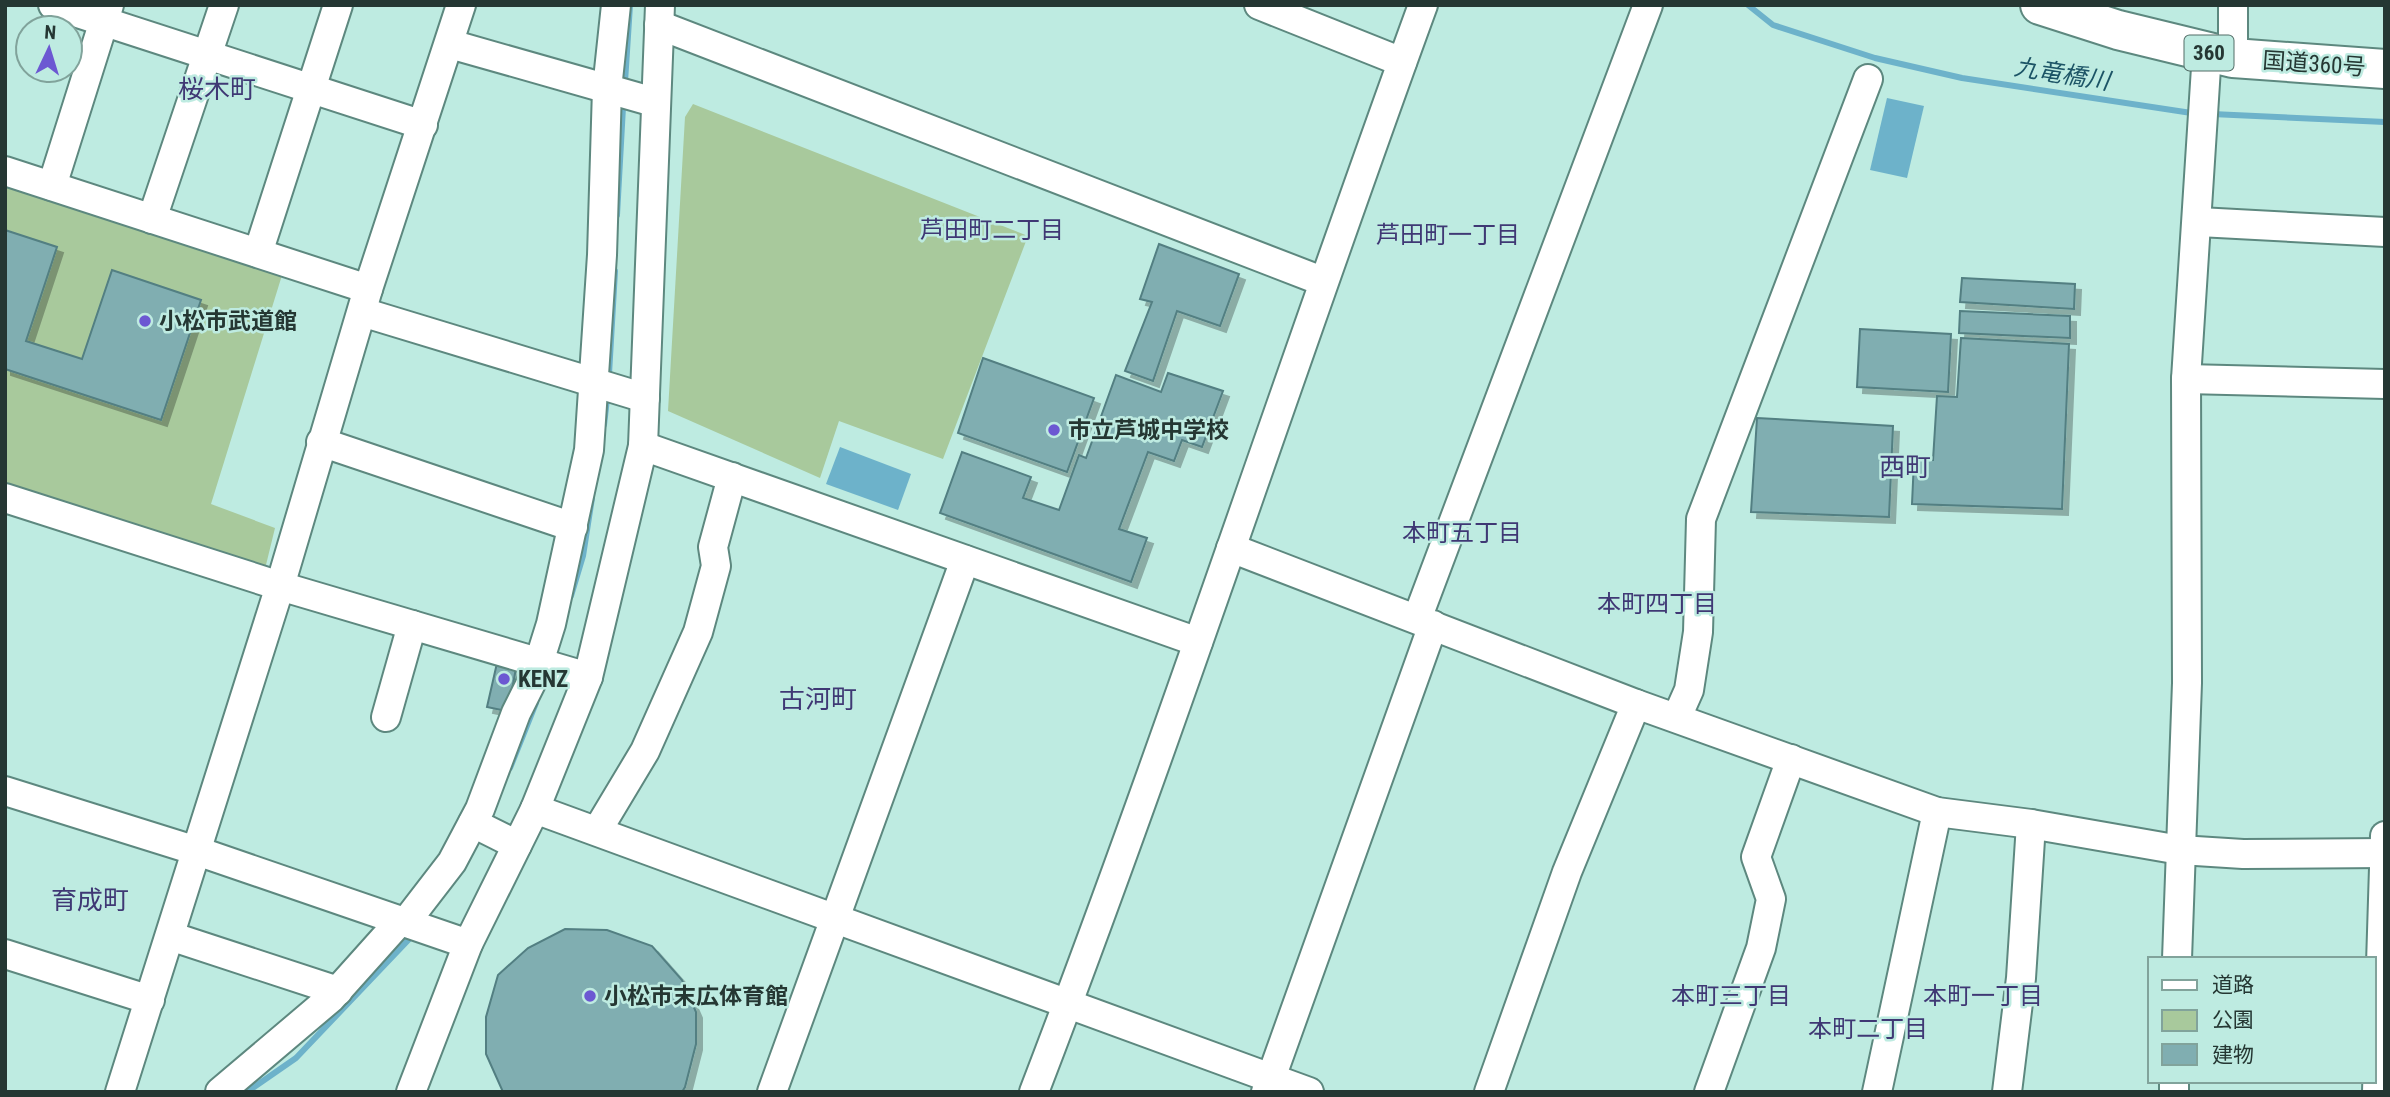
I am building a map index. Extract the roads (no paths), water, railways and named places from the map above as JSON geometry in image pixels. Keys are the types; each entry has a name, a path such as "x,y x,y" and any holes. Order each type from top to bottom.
{"highway":[{"name":"国道360号","path":"2040,5 2118,30 2220,55 2385,69"}],"street":[{"path":"53,5 107,13 208,55 423,125"},
{"path":"152,219 224,5"},
{"path":"258,253 338,5"},
{"path":"120,1092 280,586 365,300 461,5"},
{"path":"411,1092 468,944 490,831 539,663 589,450 602,255 607,89 616,5"},
{"path":"1259,5 1402,62"},
{"path":"1034,1092 1198,642 1322,281 1423,5"},
{"path":"1269,1085 1425,622 1648,5"},
{"path":"2176,957 2188,683 2186,379 2199,222 2205,94 2220,55 2233,5"},
{"path":"52,186 107,13"},
{"path":"220,1092 247,1073 338,990 402,922 452,862 490,831 535,809 588,677 643,446 654,102 660,15 1322,281"},
{"path":"450,44 654,102"},
{"path":"1677,717 1689,690 1698,632 1701,519 1868,79"},
{"path":"5,171 258,253 365,300 645,398"},
{"path":"2199,222 2385,232"},
{"path":"2186,379 2385,384"},
{"path":"321,442 573,527"},
{"path":"643,446 1198,642"},
{"path":"597,831 645,751 698,632 716,566 713,547 732,477"},
{"path":"5,498 280,586 588,677"},
{"path":"1231,548 1636,705 1677,717 1937,812 2031,824 2180,850 2243,853 2384,852"},
{"path":"772,1092 965,560"},
{"path":"386,717 412,625"},
{"path":"1489,1092 1567,872 1636,705"},
{"path":"1709,1092 1761,948 1771,899 1756,857 1791,759"},
{"path":"5,791 197,851 468,944"},
{"path":"535,809 1068,1004 1269,1085 1309,1092"},
{"path":"1877,1092 1937,812"},
{"path":"2007,1092 2021,978 2031,824"},
{"path":"2377,1092 2385,835"},
{"path":"170,936 338,990"},
{"path":"5,954 150,1000"}],"water":[{"path":"1887,98 1924,106 1907,178 1870,170"},
{"path":"840,447 911,474 898,510 826,484"}],"waterway":[{"path":"625,82 630,5"},
{"name":"九竜橋川","path":"1748,5 1773,25 1875,58 1962,78 2198,114"},
{"path":"617,215 623,107"},
{"name":"九竜橋川","path":"2212,114 2385,122"},
{"path":"609,374 615,271"},
{"path":"604,425 607,399"},
{"path":"571,596 583,556 592,498"},
{"path":"510,768 536,703"},
{"path":"247,1092 296,1058 414,934"}],"place":[{"name":"小松市武道館","path":"145,321"},
{"name":"市立芦城中学校","path":"1054,430"},
{"name":"KENZ","path":"504,679"},
{"name":"小松市末広体育館","path":"590,996"}],"district":[{"name":"桜木町","path":"217,89"},
{"name":"芦田町二丁目","path":"992,230"},
{"name":"芦田町一丁目","path":"1448,235"},
{"name":"西町","path":"1905,467"},
{"name":"本町五丁目","path":"1462,533"},
{"name":"本町四丁目","path":"1657,604"},
{"name":"古河町","path":"818,699"},
{"name":"育成町","path":"90,900"},
{"name":"本町三丁目","path":"1731,996"},
{"name":"本町一丁目","path":"1983,996"},
{"name":"本町二丁目","path":"1868,1029"}]}
